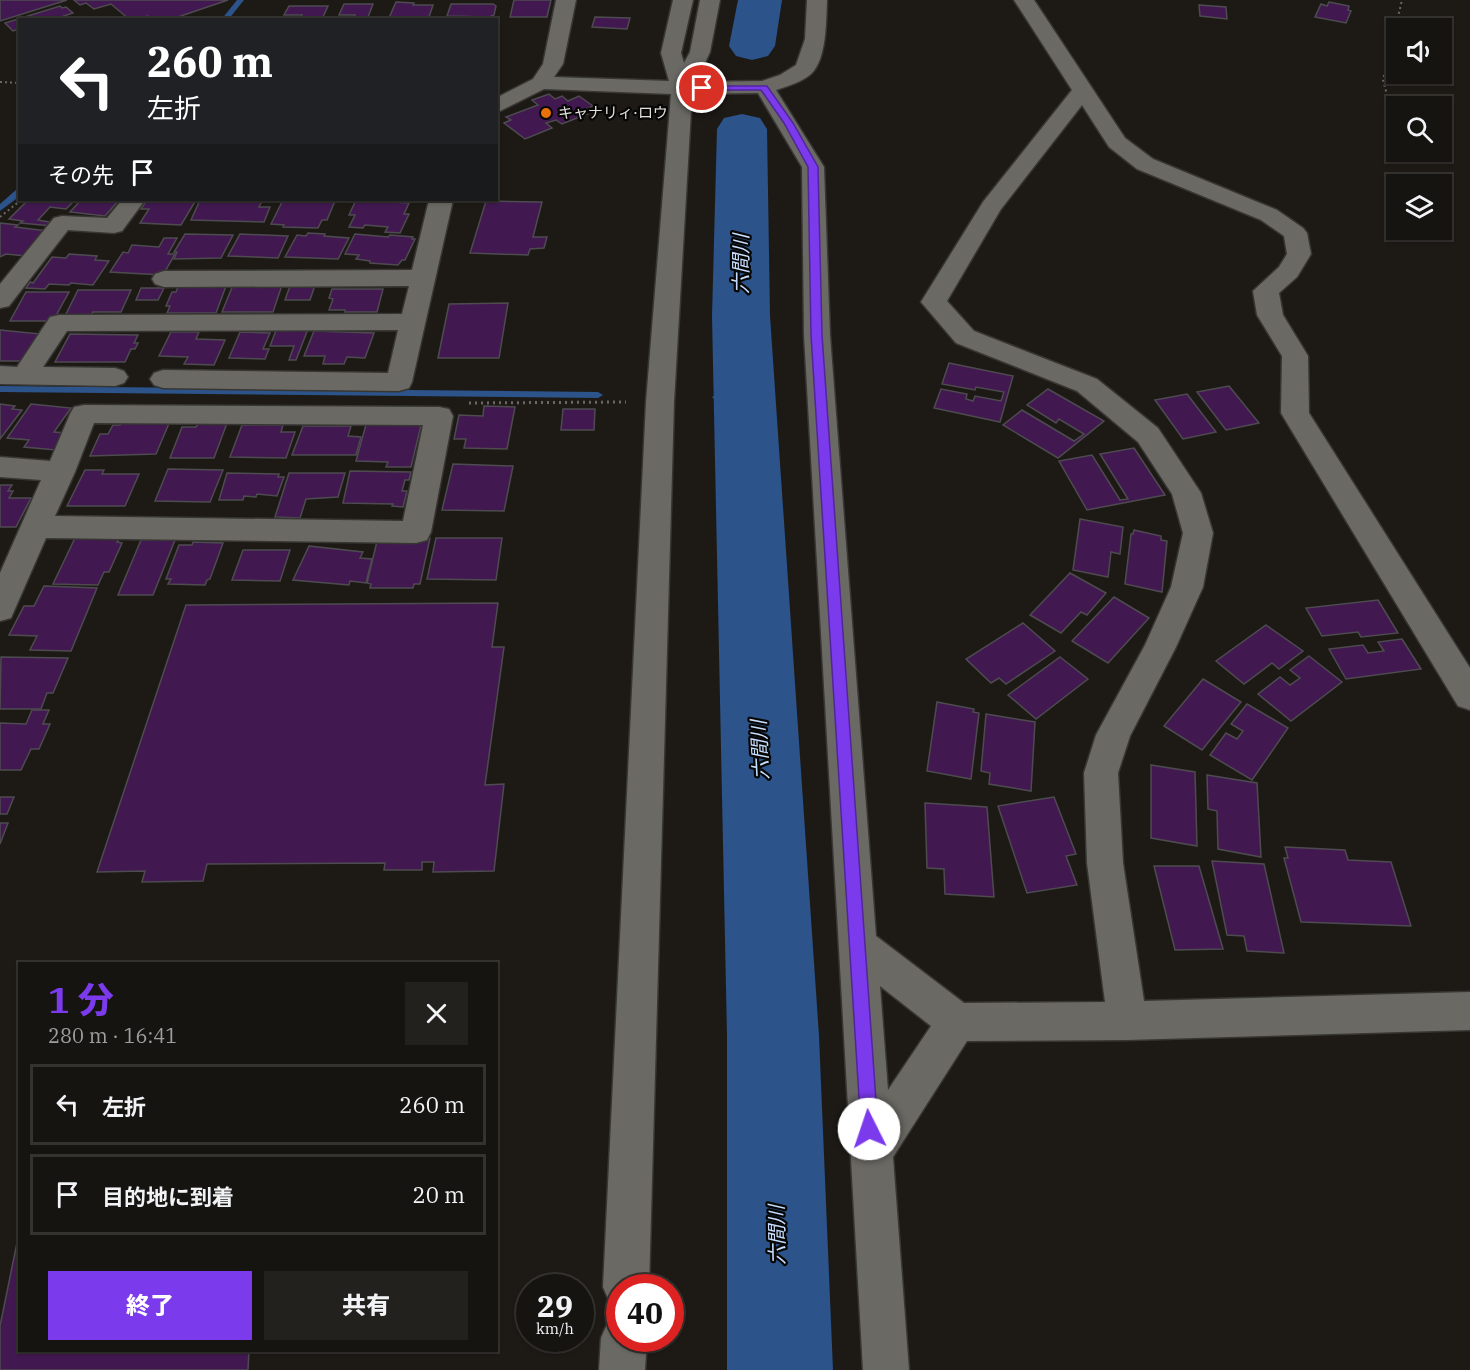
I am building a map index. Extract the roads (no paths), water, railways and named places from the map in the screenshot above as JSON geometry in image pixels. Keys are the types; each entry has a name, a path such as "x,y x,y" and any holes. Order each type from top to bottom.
{"street":[{"path":"498,106 540,83 553,64 566,0"},
{"path":"664,0 671,53 682,88"},
{"path":"671,53 683,0"},
{"path":"626,1274 660,402 682,88 699,52 710,0"},
{"path":"540,83 682,88 764,87 787,79 804,69 815,39 817,0"},
{"path":"1024,0 1117,142 1145,164 1269,215 1295,233 1299,254 1288,272 1266,291 1270,315 1295,356 1295,413 1470,696"},
{"path":"764,87 813,167 817,335 886,1370"},
{"path":"1083,90 991,207 934,302 965,337 1087,384 1148,435 1186,493 1198,533 1186,587 1160,647 1113,735 1101,773 1105,862 1127,1021"},
{"path":"0,300 62,223 114,226 132,201"},
{"path":"164,379 399,382 421,278 441,201"},
{"path":"164,279 421,278"},
{"path":"12,375 59,323 412,322"},
{"path":"12,375 115,377"},
{"path":"0,609 84,414 439,416 416,532 36,527"},
{"path":"0,468 61,471"},
{"path":"856,944 957,1022 1127,1021 1470,1011"},
{"path":"871,1153 957,1022"},
{"path":"622,1370 623,1352"}],"waterway":[{"path":"226,18 241,0"},
{"name":"六間川","path":"752,46 760,0"},
{"name":"六間川","path":"742,129 741,316 773,1036 780,1370"},
{"path":"0,208 18,193"},
{"path":"0,389 598,395"},
{"path":"717,397 745,397"}],"place":[{"name":"キャナリィ·ロウ","path":"546,113"}]}
